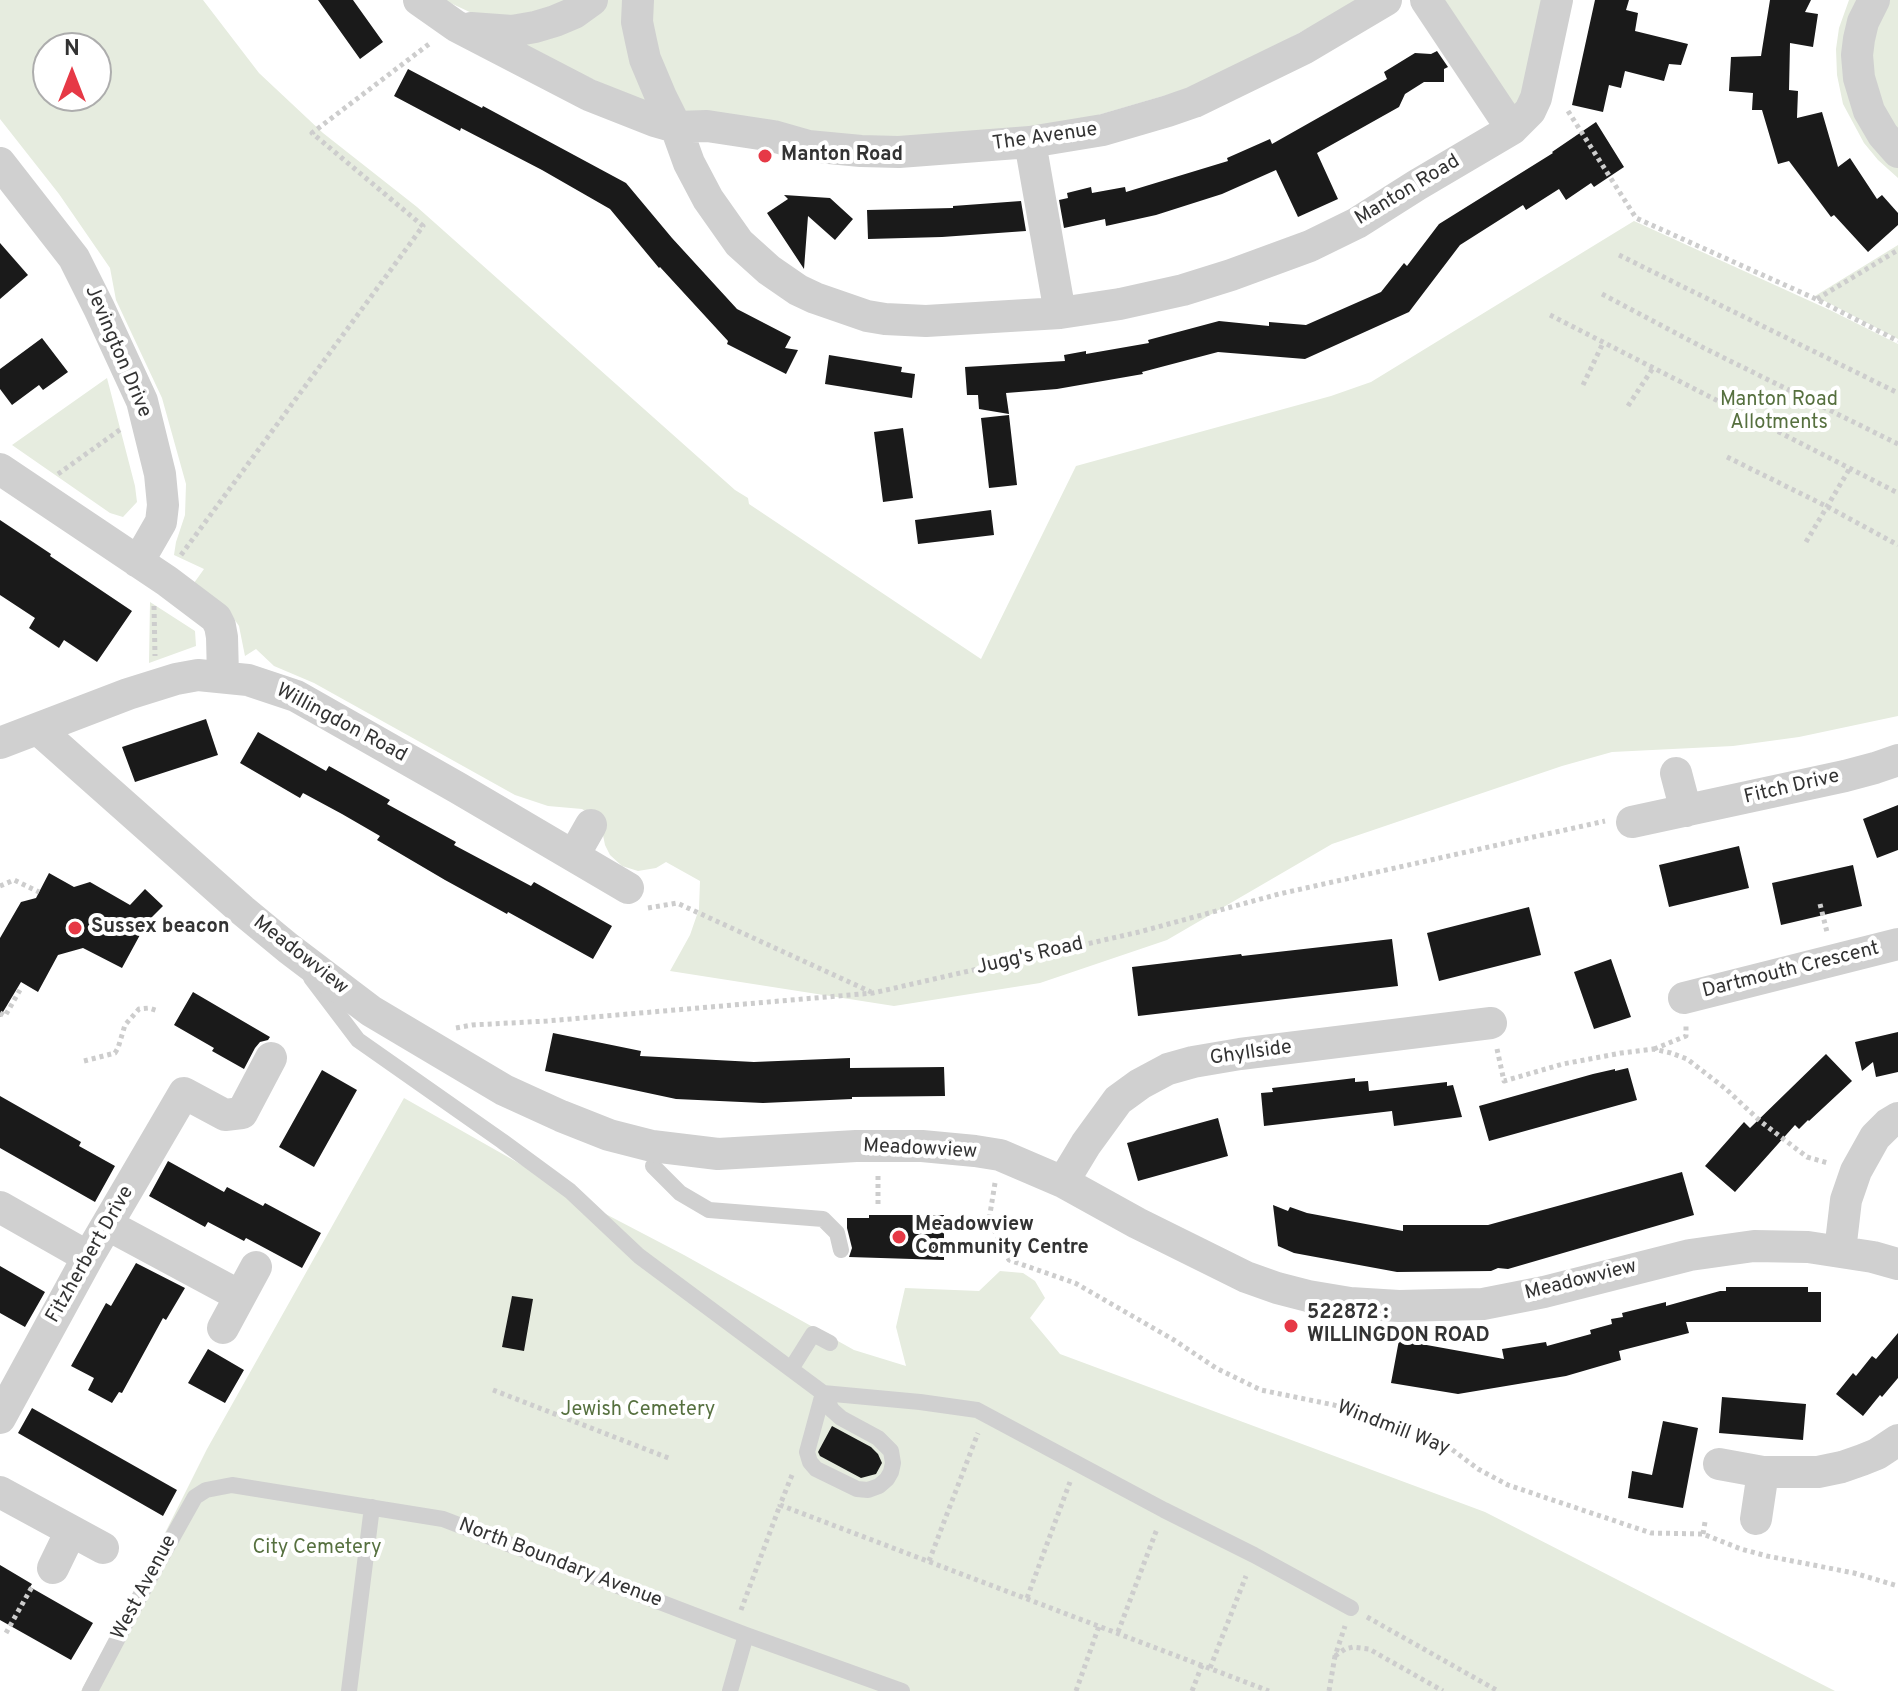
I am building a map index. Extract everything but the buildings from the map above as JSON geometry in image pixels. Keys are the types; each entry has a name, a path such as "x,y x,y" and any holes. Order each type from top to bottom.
{"street":[{"name":"The Avenue","path":"419,0 456,26 589,95 676,127 707,126 773,136 808,146 899,152 1030,142 1103,130 1143,119 1194,102 1305,48 1386,0"},
{"name":"The Avenue","path":"456,26 498,31 535,27 574,13 592,0"},
{"path":"638,0 637,22 645,59 676,127"},
{"path":"1426,0 1512,129 1530,111 1536,98 1557,0"},
{"path":"1874,0 1859,39 1859,78 1869,111 1883,135 1898,152"},
{"name":"Manton Road","path":"676,127 689,163 708,199 727,228 769,270 815,298 850,311 895,320 1060,313 1183,290 1310,246 1357,223 1512,129"},
{"path":"1030,142 1060,313"},
{"name":"Jevington Drive","path":"0,163 74,258 142,401 160,474 163,505 161,522 138,562"},
{"path":"0,469 138,562 161,591 216,618 222,637 223,676"},
{"name":"Willingdon Road","path":"0,743 176,679 198,675 223,676 261,683 296,696 574,855 634,898"},
{"name":"Meadowview","path":"38,729 242,910 371,1011 504,1090 609,1135 652,1146 718,1154 856,1146 922,1146 1000,1155 1063,1182 1246,1277 1298,1293 1350,1303 1399,1306 1483,1304 1711,1251 1775,1246 1840,1251 1898,1264"},
{"name":"Fitch Drive","path":"1632,822 1845,776 1898,760"},
{"path":"1676,773 1686,811"},
{"path":"574,855 591,825"},
{"name":"Dartmouth Crescent","path":"1684,998 1898,944"},
{"name":"Ghyllside","path":"1063,1182 1102,1119 1118,1100 1168,1069 1240,1054 1491,1023"},
{"name":"Fitzherbert Drive","path":"0,1418 108,1225 174,1087 225,1115 242,1113 271,1058"},
{"path":"1840,1251 1846,1200 1856,1171 1875,1137 1898,1118"},
{"path":"0,1207 88,1257"},
{"path":"108,1225 240,1296"},
{"path":"223,1328 256,1267"},
{"path":"1719,1464 1763,1472 1818,1472 1877,1454 1898,1440"},
{"path":"1756,1519 1763,1472"},
{"path":"0,1492 103,1548"},
{"path":"53,1568 71,1531"}],"lane":[{"path":"288,948 358,1040 575,1195 639,1256 823,1393 832,1410 841,1418 878,1438 888,1447 893,1458 891,1472 879,1486 868,1490 857,1489 816,1469 810,1462 807,1452 823,1393"},
{"path":"653,1166 680,1193 709,1210 823,1219 837,1233 841,1250"},
{"path":"791,1369 813,1334 830,1343"},
{"path":"823,1393 937,1404 985,1413 1351,1608"},
{"name":"North Boundary Avenue","path":"206,1490 232,1485 443,1519 902,1691"},
{"name":"West Avenue","path":"90,1691 195,1497 206,1490"},
{"path":"349,1691 372,1507"},
{"path":"730,1691 746,1635"}],"path":[{"path":"155,665 161,591 181,554 423,226 312,133 429,44"},
{"path":"1568,111 1636,218 1816,299 1898,341"},
{"path":"1816,299 1898,250"},
{"path":"1619,255 1898,393"},
{"path":"1602,294 1898,444"},
{"path":"1550,315 1898,493"},
{"path":"1583,385 1603,343"},
{"path":"1628,406 1653,368"},
{"path":"54,477 126,426"},
{"path":"1727,457 1898,545"},
{"path":"1806,542 1850,468"},
{"name":"Jugg's Road","path":"413,1036 472,1025 873,993 1139,932 1279,894 1630,815 1632,822"},
{"path":"0,886 14,880 39,892"},
{"path":"634,898 677,903 873,993"},
{"path":"0,1013 5,1016 20,990"},
{"path":"84,1061 115,1053 125,1025 139,1009 158,1011"},
{"path":"1491,1023 1504,1081 1563,1064 1621,1053 1653,1049 1671,1053 1687,1059 1707,1074 1807,1157 1856,1171"},
{"name":"Windmill Way","path":"1000,1155 989,1220 1009,1260 1075,1283 1216,1368 1261,1390 1334,1405 1450,1448 1478,1469 1508,1485 1651,1533 1703,1534 1767,1556 1854,1573 1898,1586"},
{"path":"878,1180 878,1207"},
{"path":"493,1390 671,1459"},
{"path":"929,1561 985,1413"},
{"path":"741,1610 796,1466 807,1452"},
{"path":"1027,1598 1078,1463"},
{"path":"780,1505 1269,1691"},
{"path":"1118,1633 1164,1510"},
{"path":"1703,1534 1705,1522"},
{"path":"1210,1668 1254,1555"},
{"path":"6,1633 45,1564 53,1568"},
{"path":"1329,1691 1335,1656 1351,1608 1498,1691"},
{"path":"1076,1691 1099,1626"},
{"path":"1335,1656 1353,1647 1369,1649 1443,1691"},
{"path":"1192,1691 1202,1665"}],"green space":[{"name":"Manton Road Allotments","path":"0,0 203,0 259,73 323,133 417,207 735,490 748,498 749,504 981,659 1076,466 1331,396 1371,382 1634,221 1898,344 1898,716 1799,737 1733,746 1612,752 1562,766 1332,844 1167,940 1040,983 894,1006 670,971 690,935 699,909 700,881 666,862 656,868 638,871 622,866 610,855 605,845 605,823 582,809 548,806 515,795 314,683 274,666 256,649 245,656 239,626 194,583 204,569 174,555 185,515 186,484 162,398 116,300 110,268 59,194 0,119"},
{"path":"444,0 573,0 538,16 476,15"},
{"path":"603,0 628,0 653,108 515,42"},
{"path":"642,0 1361,0 1201,85 1064,125 904,141 717,123 684,110 671,98"},
{"path":"1435,0 1547,0 1520,113"},
{"path":"1849,0 1898,0 1898,178 1864,143 1843,104 1836,49 1839,28"},
{"path":"1898,245 1898,339 1815,296"},
{"path":"107,378 137,502 123,517 110,513 12,445"},
{"path":"150,602 195,631 196,646 149,663"},
{"name":"Jewish Cemetery","path":"404,1098 575,1198 854,1350 906,1366 896,1327 905,1288 979,1291 1000,1271 1023,1273 1035,1281 1045,1298 1030,1318 1060,1354 1485,1512 1835,1691 81,1691 140,1583 207,1449"}],"place":[{"name":"Manton Road","path":"765,156"},
{"name":"Sussex beacon","path":"75,928"},
{"name":"Meadowview Community Centre","path":"899,1237"},
{"name":"522872 : WILLINGDON ROAD","path":"1291,1326"}],"park label":[{"name":"City Cemetery","path":"317,1549"}]}
